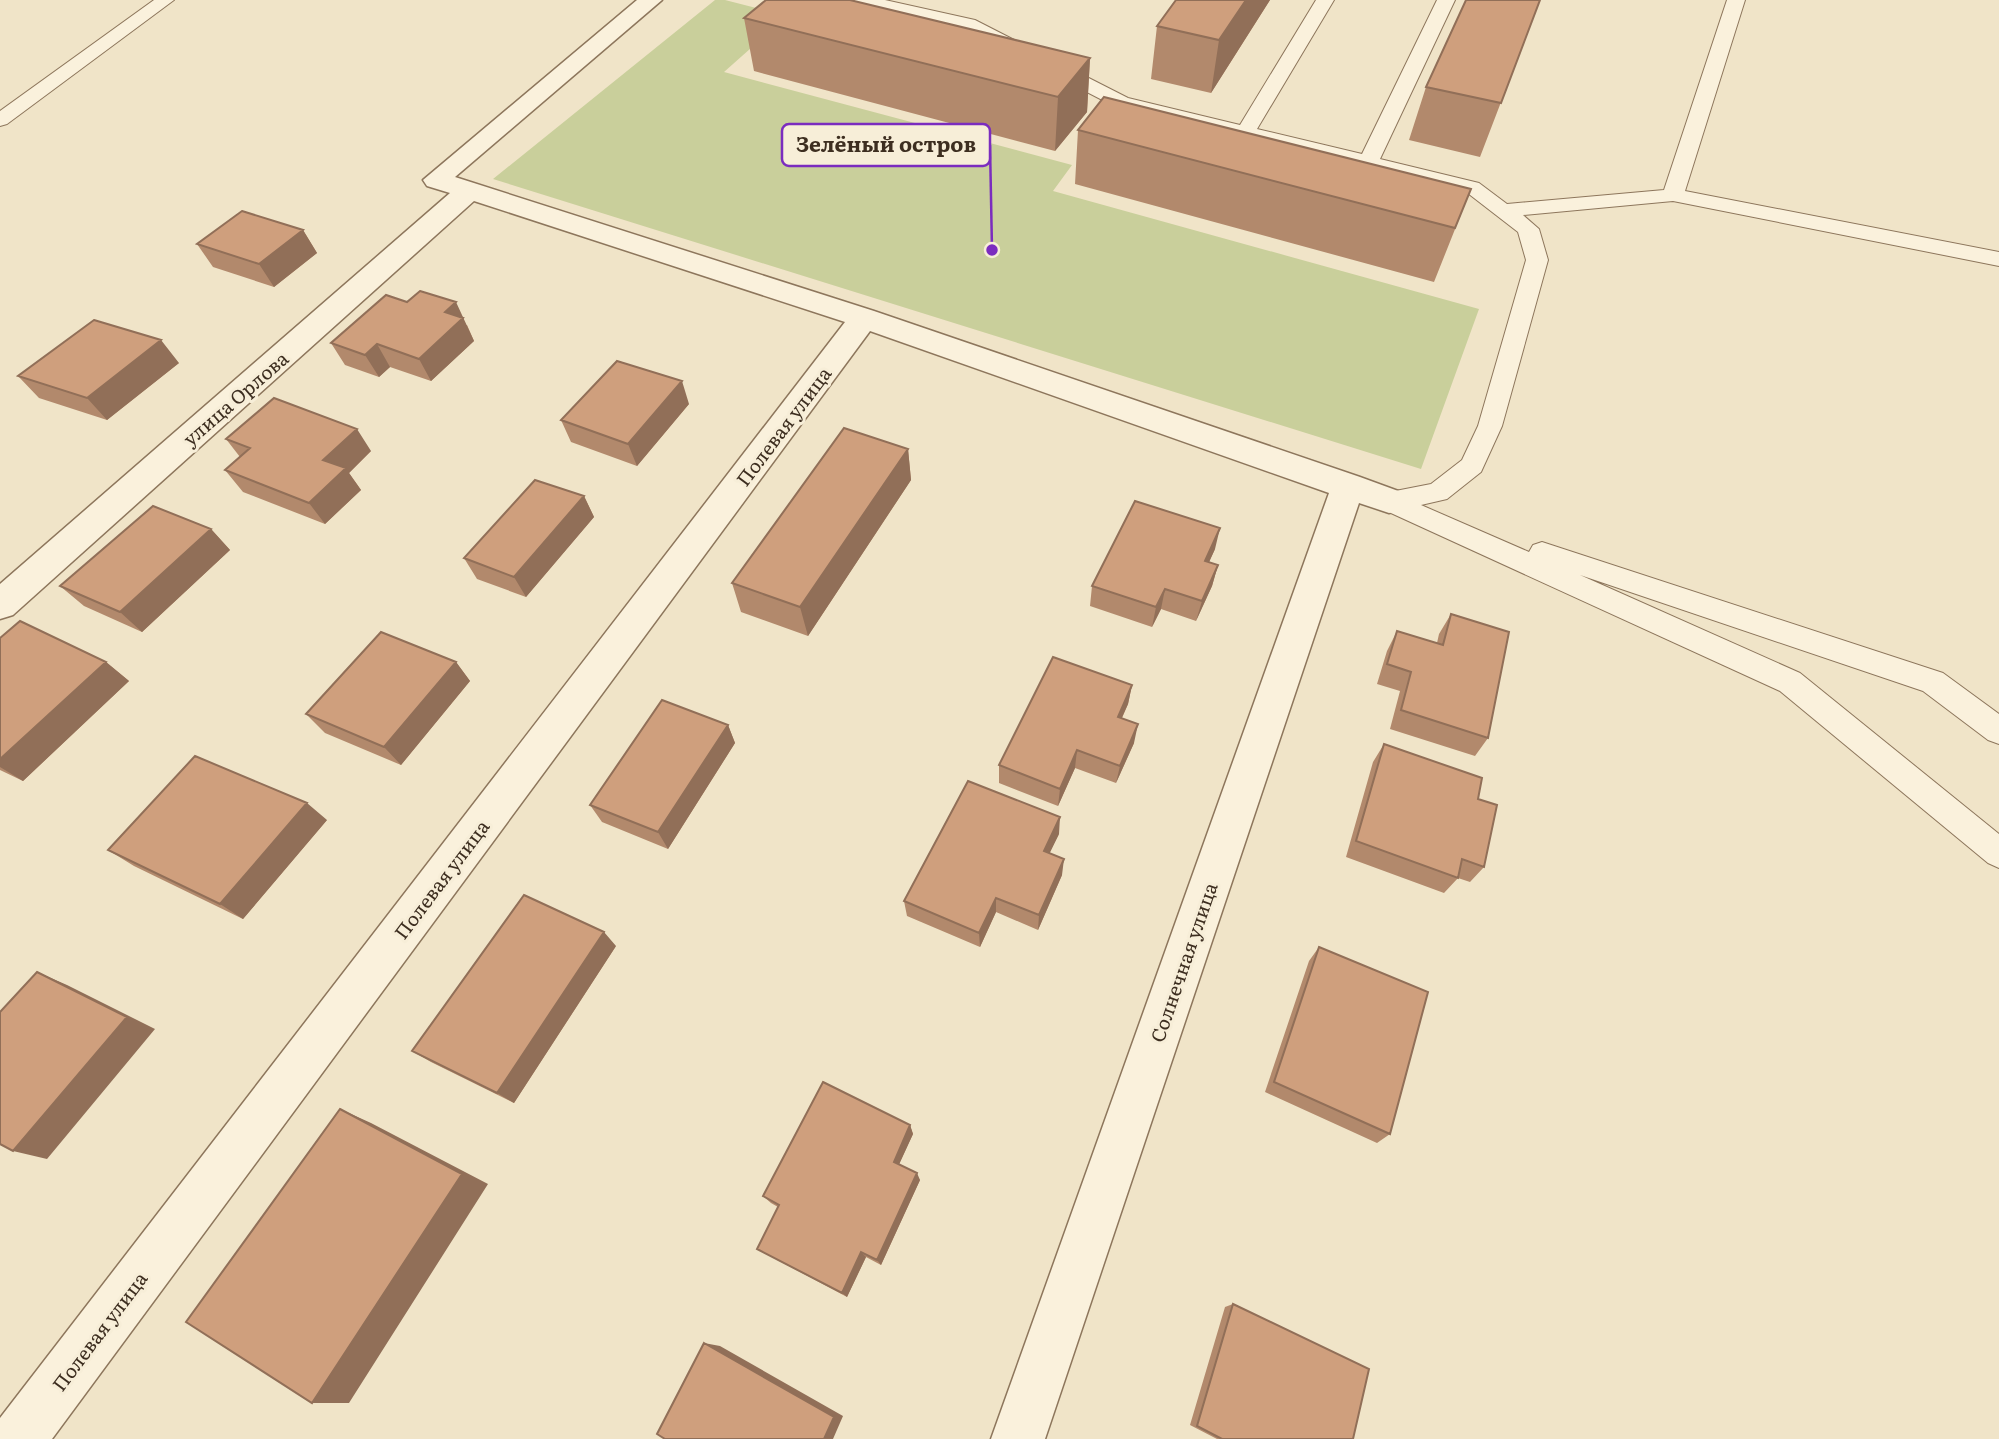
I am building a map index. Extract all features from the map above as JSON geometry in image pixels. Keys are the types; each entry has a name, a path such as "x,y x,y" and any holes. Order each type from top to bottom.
{"street":[{"path":"651,0 436,180 864,318 1389,501"},
{"name":"улица Орлова","path":"0,605 470,191"},
{"name":"Полевая улица","path":"18,1439 864,318"},
{"name":"Солнечная улица","path":"1018,1439 1348,485"}],"lane":[{"path":"0,120 165,0"},
{"path":"1246,132 1325,0"},
{"path":"1368,162 1446,0"},
{"path":"1673,195 1736,0"},
{"path":"873,1 970,24 1121,102 1472,187 1528,229 1537,260 1490,426 1472,466 1438,492 1389,501"},
{"path":"1506,210 1673,195 1999,259"},
{"path":"1389,501 1933,682 1999,731"},
{"path":"1389,501 1790,682 1999,853"}],"green space":[{"path":"715,0 725,0 787,16 724,72 1072,165 1053,191 1479,309 1421,469 493,179"}],"building":[{"path":"766,0 850,0 1090,58 1058,97 744,18"},
{"path":"1176,0 1246,0 1219,40 1157,26"},
{"path":"1466,0 1540,0 1501,103 1426,87"},
{"path":"1104,97 1471,189 1455,228 1078,130"},
{"path":"242,211 303,230 259,264 197,244"},
{"path":"420,291 456,302 445,312 463,318 419,359 377,344 365,355 331,343 386,295 407,302"},
{"path":"94,320 161,340 87,398 18,376"},
{"path":"617,361 682,381 628,444 561,420"},
{"path":"274,398 357,429 323,460 346,468 309,503 225,470 250,448 226,439"},
{"path":"844,428 908,449 800,607 732,583"},
{"path":"535,480 584,496 514,577 464,558"},
{"path":"1135,501 1220,528 1205,561 1218,565 1202,601 1165,589 1156,607 1092,586"},
{"path":"153,506 211,529 120,612 60,586"},
{"path":"1451,614 1509,632 1488,738 1401,710 1411,672 1387,664 1397,631 1443,645"},
{"path":"20,621 106,662 0,759 0,638"},
{"path":"381,632 456,662 384,747 306,714"},
{"path":"1053,657 1132,685 1118,717 1138,724 1120,766 1077,750 1060,789 999,765"},
{"path":"662,700 728,725 658,832 590,805"},
{"path":"1384,744 1482,778 1478,799 1497,805 1484,867 1462,859 1458,878 1356,841"},
{"path":"195,756 307,803 220,904 108,850"},
{"path":"968,781 1060,817 1044,851 1064,859 1039,915 996,898 979,933 904,901"},
{"path":"524,895 604,932 497,1093 412,1051"},
{"path":"1319,947 1428,992 1390,1134 1274,1082"},
{"path":"37,972 127,1017 13,1151 0,1144 0,1012"},
{"path":"823,1082 910,1125 894,1162 917,1173 877,1260 861,1252 842,1293 757,1249 779,1205 763,1196"},
{"path":"340,1109 462,1174 312,1403 186,1322"},
{"path":"1233,1304 1369,1369 1353,1439 1222,1439 1197,1426"},
{"path":"704,1343 834,1417 824,1439 665,1439 657,1434"}],"place":[{"name":"Зелёный остров","path":"992,250"}]}
